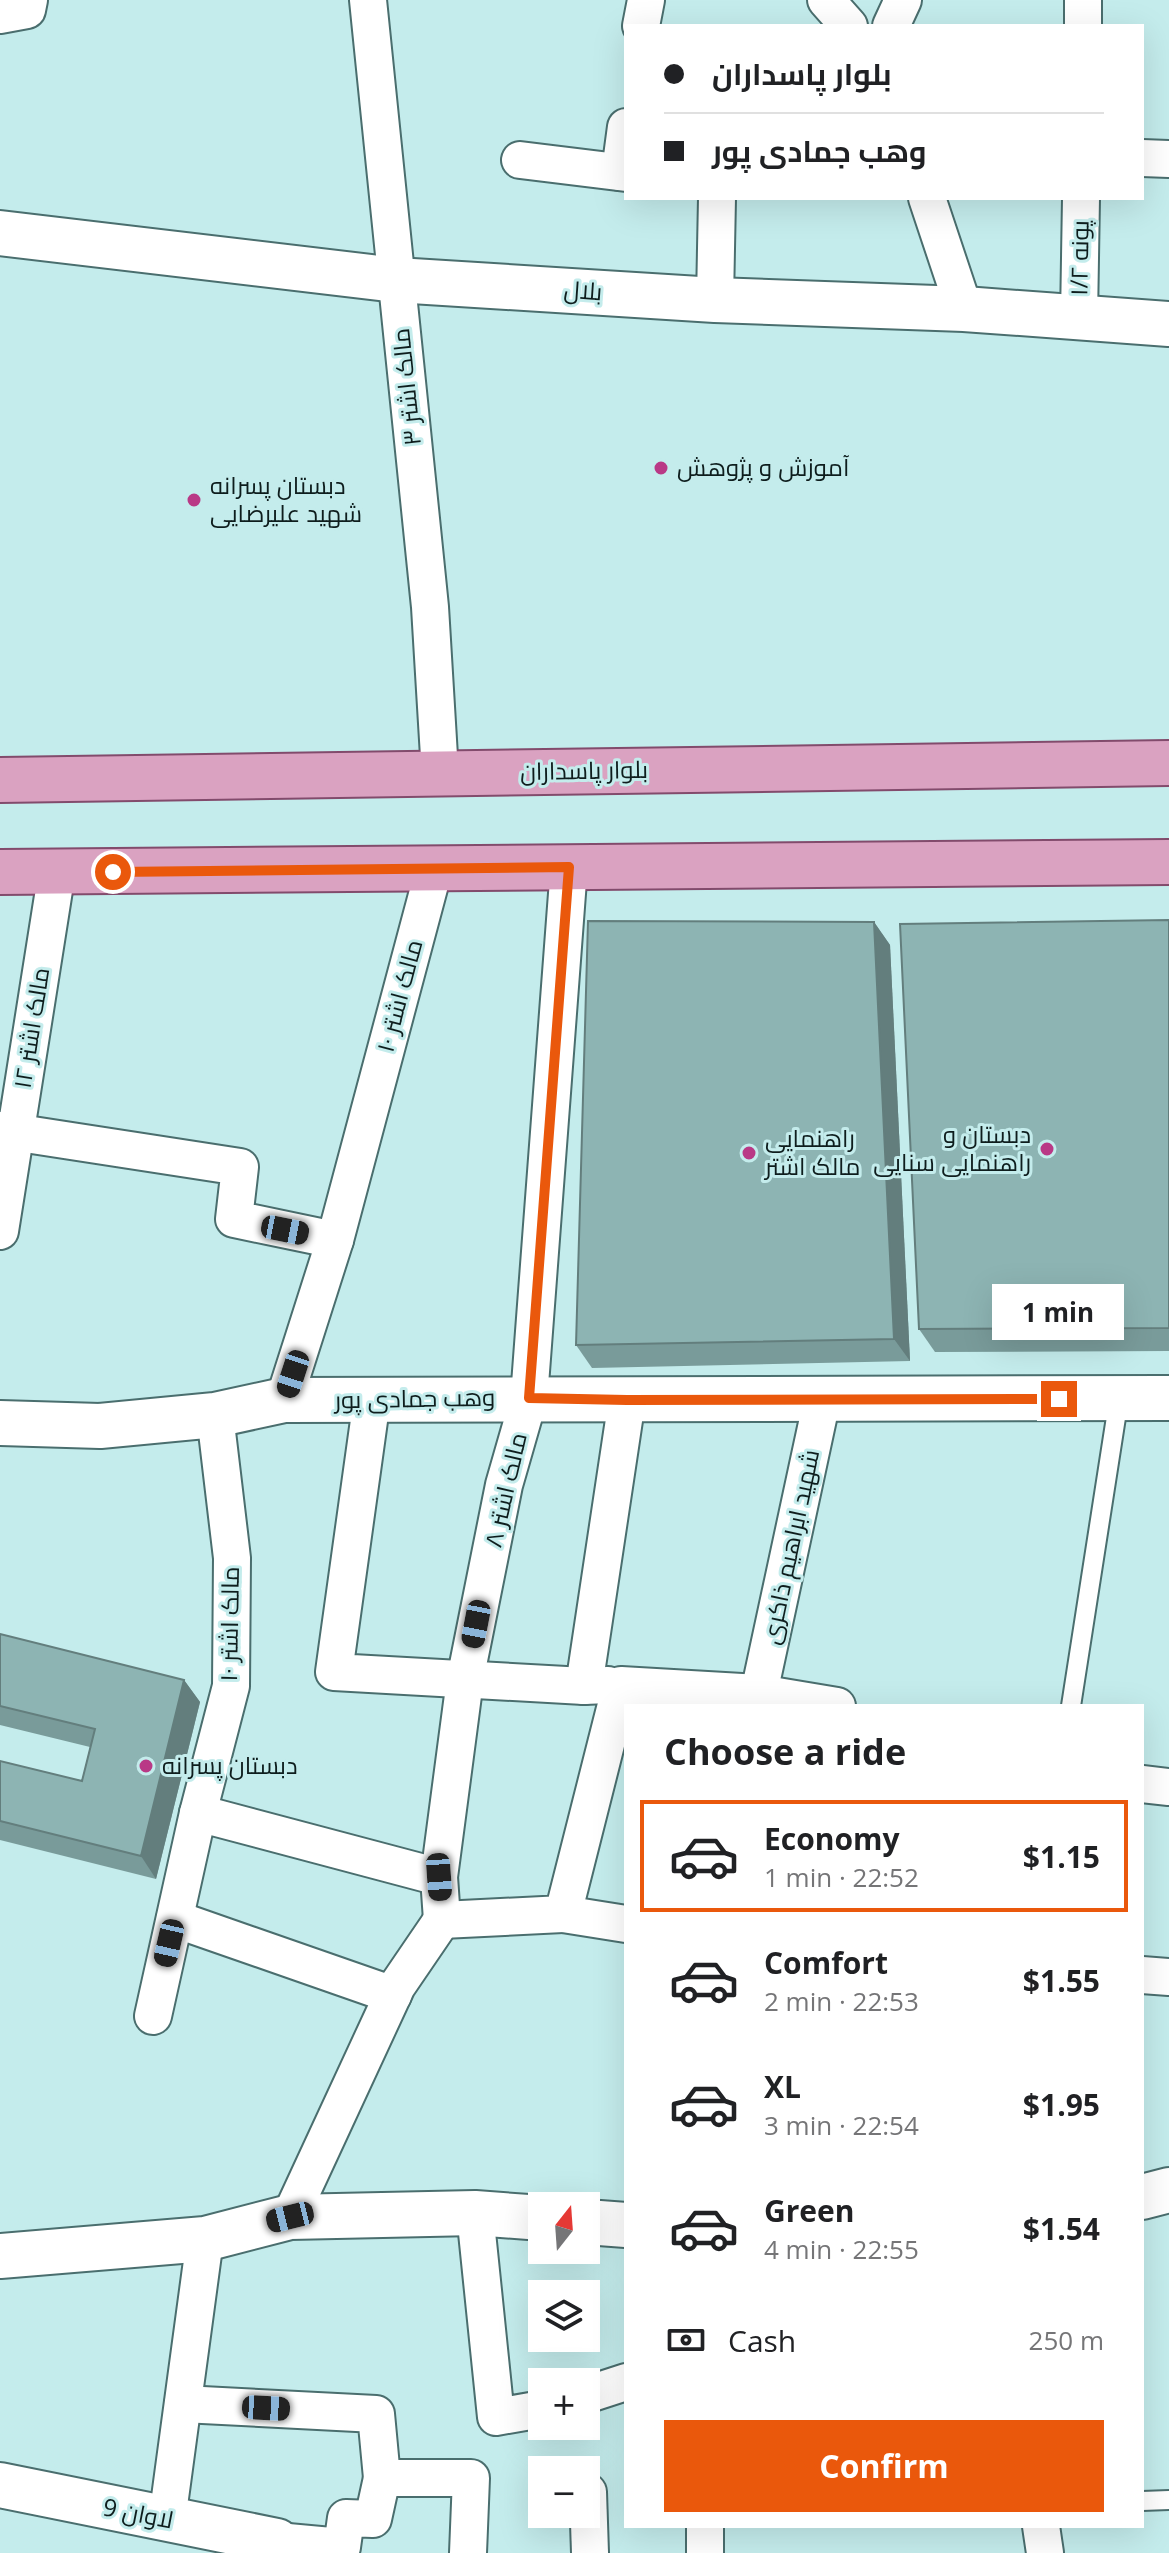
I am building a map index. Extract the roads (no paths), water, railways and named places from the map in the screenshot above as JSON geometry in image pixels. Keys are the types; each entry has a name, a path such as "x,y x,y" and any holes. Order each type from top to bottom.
{"main road":[{"name":"بلوار پاسداران","path":"0,780 1169,763"},
{"path":"0,872 1169,862"}],"street":[{"path":"0,15 27,10 29,0"},
{"name":"مالک اشتر ۳","path":"368,0 430,607 440,773"},
{"path":"641,24 646,0"},
{"path":"826,0 847,24"},
{"path":"892,24 903,0"},
{"path":"1083,0 1083,24"},
{"path":"1144,158 1169,159"},
{"path":"520,160 623,173"},
{"path":"715,300 717,200"},
{"path":"928,200 964,309"},
{"name":"پونه ۱/۲","path":"1079,318 1081,200"},
{"name":"بلال","path":"0,233 396,280 715,300 964,309 1169,324"},
{"name":"مالک اشتر ۸","path":"442,1920 439,1877 465,1680 504,1485 529,1398 569,867"},
{"name":"مالک اشتر ۱۰","path":"284,1400 335,1240 434,869"},
{"name":"مالک اشتر ۱۲","path":"0,1231 8,1131 57,871"},
{"path":"8,1131 240,1167 234,1219 335,1240"},
{"name":"وهب جمادی پور","path":"0,1423 100,1426 215,1415 284,1400 1169,1398"},
{"path":"372,1399 334,1672 584,1686 621,1685 811,1704"},
{"path":"584,1686 627,1400"},
{"name":"شهید ابراهیم ذاکری","path":"758,1700 822,1400"},
{"name":"مالک اشتر ۱۰","path":"153,2016 198,1813 231,1686 232,1558 215,1415"},
{"path":"563,1914 621,1685"},
{"path":"1144,1784 1169,1787"},
{"path":"198,1813 439,1877"},
{"path":"290,2217 393,1995 442,1920 563,1914 624,1924"},
{"path":"175,1919 393,1995"},
{"path":"1144,1975 1169,1977"},
{"path":"1144,2196 1169,2190"},
{"path":"475,2213 496,2417 528,2411"},
{"path":"0,2256 205,2239 290,2217 475,2213 528,2217"},
{"path":"600,2223 624,2225"},
{"path":"167,2520 205,2239"},
{"path":"600,2390 624,2383"},
{"path":"183,2404 376,2414 382,2478 373,2519 346,2518 342,2547 276,2547"},
{"path":"382,2478 471,2478 468,2553"},
{"name":"لاوان 9","path":"0,2485 167,2520 276,2547"},
{"path":"589,2528 590,2553"},
{"path":"705,2528 705,2553"},
{"path":"1041,2528 1045,2553"}],"lane":[{"path":"1071,1704 1119,1398"},
{"path":"1144,2501 1169,2500"}],"place":[{"name":"آموزش و پژوهش","path":"661,468"},
{"name":"دبستان پسرانه شهید علیرضایی","path":"194,500"},
{"name":"دبستان و راهنمایی سنایی","path":"1047,1149"},
{"name":"راهنمایی مالک اشتر","path":"749,1153"},
{"name":"دبستان پسرانه","path":"146,1766"}]}
